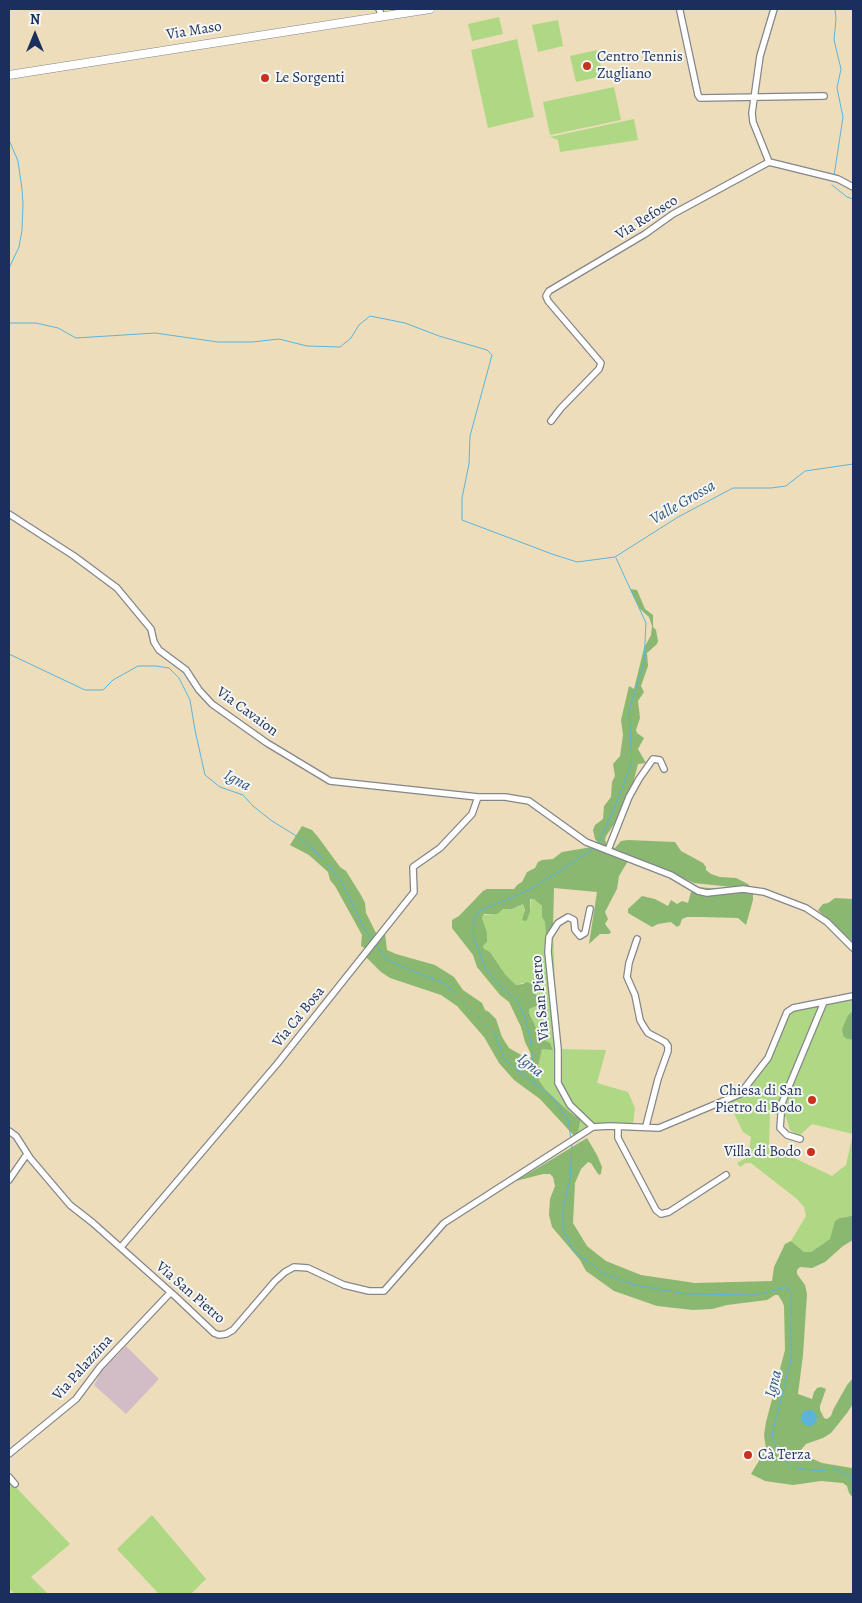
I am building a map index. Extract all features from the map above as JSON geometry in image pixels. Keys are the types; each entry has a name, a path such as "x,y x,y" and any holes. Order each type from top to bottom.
{"main road":[{"name":"Via Maso","path":"10,75 380,13 430,9"}],"street":[{"path":"774,9 760,56 754,97 753,122 769,162 838,179 853,187"},
{"path":"680,11 700,98 824,96"},
{"name":"Via Refosco","path":"551,422 561,408 599,369 601,362 548,301 546,296 549,291 645,234 674,214 769,162"},
{"name":"Via Cavaion","path":"9,514 74,556 117,588 151,629 154,642 159,650 182,665 212,704 259,738 330,781 478,797"},
{"path":"608,850 629,797 639,778 653,759 660,760 664,769"},
{"path":"478,797 505,797 529,801 586,842 671,875 698,891 706,893 743,889 764,892 784,898 816,913 853,948"},
{"name":"Via Ca' Bosa","path":"120,1247 277,1064 370,948 414,892 413,867 440,848 472,814 478,797"},
{"name":"Via San Pietro","path":"9,1131 22,1144 27,1154 70,1205 94,1223 214,1333 219,1335 226,1334 233,1330 275,1281 294,1267 308,1268 344,1285 369,1291 384,1290 444,1223 593,1127 570,1105 558,1083 558,1049 548,952 550,937 558,924 568,917 574,920 575,930 580,936 585,932 590,909"},
{"path":"637,939 629,963 627,977 635,995 640,1020 644,1028 648,1033 665,1042 668,1046 646,1126"},
{"path":"593,1127 646,1126 653,1128 668,1125 740,1094 768,1058 787,1012 793,1008 853,996"},
{"path":"800,1139 787,1135 780,1128 782,1103 824,1002"},
{"path":"618,1127 618,1138 656,1210 661,1214 669,1212 726,1174"},
{"path":"9,1180 27,1154"},
{"name":"Via Palazzina","path":"9,1454 76,1399 100,1367 170,1293"},
{"path":"9,1477 15,1484"}],"shaded area":[{"path":"126,1346 159,1379 126,1414 94,1385 101,1372"}],"green space":[{"path":"499,17 503,34 472,41 468,24"},
{"path":"558,20 563,46 538,52 532,25"},
{"path":"517,39 534,117 488,128 471,50"},
{"name":"Centro Tennis Zugliano","path":"597,50 603,76 576,82 570,56"},
{"path":"614,87 621,120 550,135 543,102"},
{"path":"634,119 638,140 560,152 558,140 550,137"},
{"path":"630,589 637,590 645,609 653,615 653,627 656,630 658,641 647,653 648,666 641,686 644,692 638,701 640,718 636,730 644,738 638,749 646,763 638,764 631,791 617,820 606,836 607,845 615,848 621,841 628,840 675,842 681,851 703,863 706,870 711,874 720,877 736,878 748,884 751,889 694,883 659,867 599,844 595,839 593,830 595,825 603,819 604,806 611,797 612,782 615,776 613,764 620,756 623,735 621,720 629,686 634,689 644,648 651,635 652,626 649,617 640,609"},
{"path":"302,826 312,830 318,837 340,867 346,871 361,895 365,903 366,913 377,935 367,949 361,946 362,935 330,880 328,872 309,855 290,845"},
{"path":"592,847 628,861 619,876 617,889 605,912 608,919 605,924 611,932 609,934 600,934 589,944 597,892 554,888 553,929 548,936 546,935 545,922 542,917 542,906 534,899 530,899 530,911 525,921 522,920 525,910 523,904 512,909 503,909 497,914 484,914 482,918 487,933 487,942 483,946 484,949 490,952 505,974 516,985 526,982 533,984 539,1005 529,1009 529,1013 541,1038 550,1043 553,1050 542,1049 538,1067 539,1080 545,1089 566,1109 579,1117 577,1139 540,1099 514,1080 499,1063 484,1037 457,1006 441,995 390,978 366,957 385,934 387,950 435,965 454,977 463,990 482,1003 485,1010 496,1019 502,1037 509,1048 530,1060 530,1052 521,1027 509,1002 500,995 477,967 473,955 452,928 452,920 459,916 487,889 514,889 522,882 527,872 535,868 538,862 553,859 562,852"},
{"path":"698,887 753,892 753,900 746,925 738,918 687,917 682,919 677,927 671,922 652,927 628,913 628,909 642,896 655,899 668,906 671,900 677,904 682,901 688,903 691,892"},
{"path":"835,898 853,899 853,946 818,910 823,904"},
{"path":"531,899 534,899 542,906 542,917 545,922 546,933 553,929 555,987 551,995 556,1049 606,1050 597,1083 628,1092 635,1108 633,1124 597,1127 577,1139 579,1117 566,1109 545,1089 539,1080 538,1067 542,1049 553,1049 548,1042 541,1038 529,1013 535,992 533,984 526,982 516,985 505,974 490,952 484,950 483,946 487,942 482,918 484,915 503,909 512,909 523,904 525,913 530,911"},
{"path":"853,999 853,1011 848,1015 842,1029 843,1036 853,1040 853,1134 853,1215 840,1218 830,1239 811,1252 804,1252 791,1241 806,1216 804,1207 797,1199 751,1163 746,1163 740,1167 737,1163 748,1157 751,1137 743,1132 728,1101 741,1095 770,1057 786,1016 790,1012 798,1008 828,1005","holes":["770,1113 786,1117 790,1130 799,1136 812,1124 853,1134 846,1165 832,1176 769,1146"]},
{"path":"853,1011 853,1040 843,1036 842,1029 848,1015"},
{"path":"587,1138 602,1167 600,1175 591,1163 588,1162 581,1169 575,1183 573,1223 587,1246 606,1261 641,1275 695,1283 772,1281 774,1267 785,1244 791,1241 804,1252 811,1252 830,1239 835,1221 853,1215 853,1240 825,1262 812,1268 800,1267 797,1270 797,1274 805,1285 807,1294 798,1394 812,1399 817,1388 826,1389 820,1410 824,1418 827,1419 831,1416 847,1385 853,1378 853,1404 847,1413 831,1433 806,1444 800,1451 801,1455 822,1463 852,1468 853,1498 847,1486 843,1483 821,1481 793,1485 765,1481 751,1474 766,1449 764,1435 766,1422 785,1350 784,1306 778,1295 767,1300 727,1305 712,1309 693,1310 657,1306 614,1291 586,1271 580,1260 552,1227 549,1215 550,1199 555,1186 553,1177 550,1174 543,1174 516,1181"},
{"path":"9,1480 70,1544 31,1577 46,1594 15,1594 9,1589"},
{"path":"152,1515 206,1579 191,1594 159,1594 117,1549"}],"water":[{"path":"809,1410 815,1412 817,1418 815,1424 809,1426 803,1424 801,1418 803,1412"}],"waterway":[{"path":"834,176 843,117 837,88 841,69 834,40 835,9"},
{"path":"9,140 18,161 23,204 19,247 9,268"},
{"name":"Valle Grossa","path":"832,185 847,197 853,199"},
{"path":"9,323 36,323 58,328 76,338 155,333 218,342 252,342 279,339 307,346 340,347 351,338 359,325 370,316 405,323 439,336 487,350 492,355 470,436 469,464 462,498 462,520 577,562 615,557 678,517 733,488 786,486 805,471 853,464"},
{"path":"598,843 613,812 632,762 629,711 644,661 646,623 616,558"},
{"name":"Igna","path":"9,654 85,690 103,690 113,680 138,666 169,668 179,678 190,700 205,775 220,787 243,795 253,806 272,821 303,840 319,855 341,881 365,930 373,941"},
{"path":"534,1083 531,1042 525,1018 517,1000 498,985 485,968 473,935 474,919 479,911 529,890 594,848"},
{"name":"Igna","path":"375,944 386,959 442,982 455,992 494,1031 504,1059 553,1098 568,1120 571,1139"},
{"name":"Igna","path":"572,1143 570,1180 563,1208 563,1229 573,1250 604,1274 635,1285 687,1294 756,1295 786,1287 791,1294 791,1360 772,1435 778,1453 791,1467 818,1471 835,1469 849,1476 853,1483"}],"place":[{"name":"Centro Tennis Zugliano","path":"587,66"},
{"name":"Le Sorgenti","path":"265,78"},
{"name":"Chiesa di San Pietro di Bodo","path":"812,1100"},
{"name":"Villa di Bodo","path":"811,1152"},
{"name":"Cà Terza","path":"748,1455"}]}
